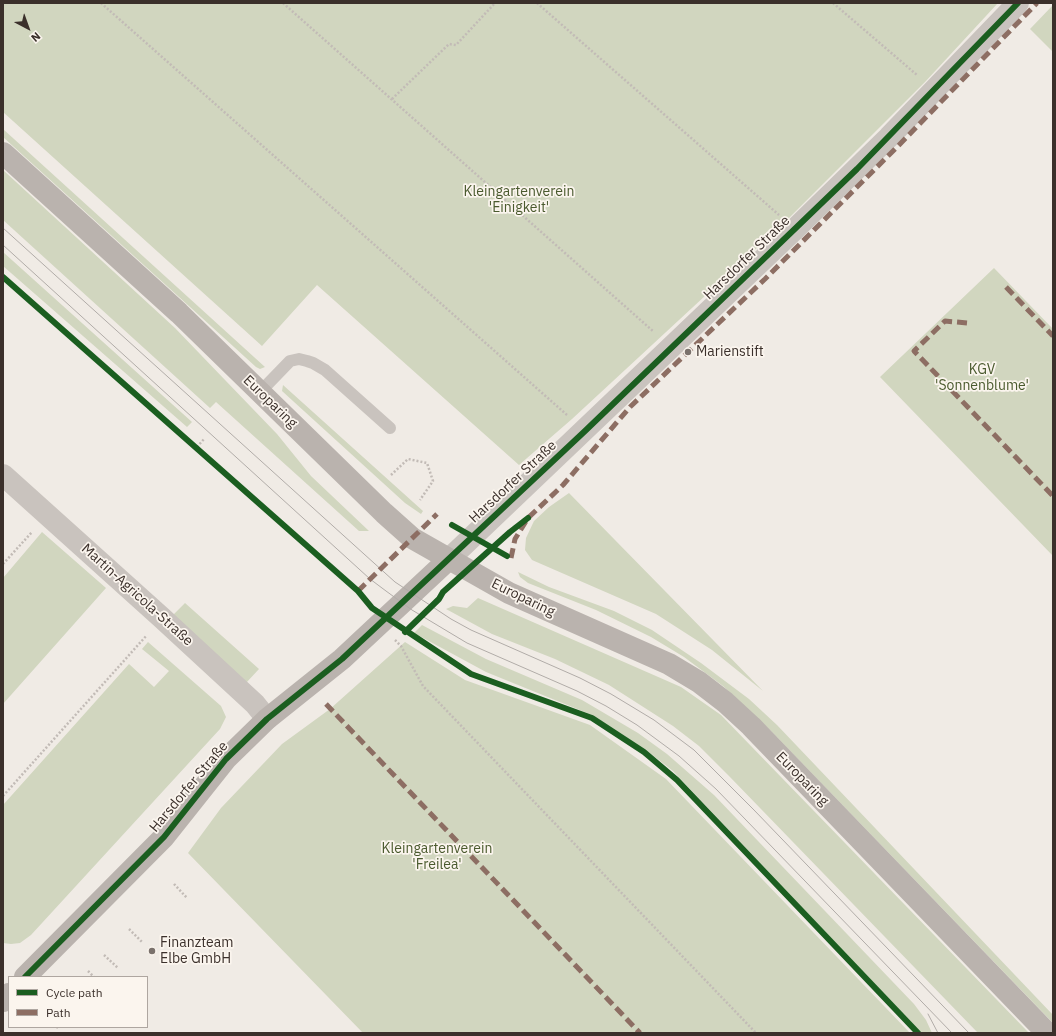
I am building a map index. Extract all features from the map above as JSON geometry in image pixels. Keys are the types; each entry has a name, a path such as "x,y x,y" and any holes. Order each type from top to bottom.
{"main road":[{"name":"Europaring","path":"3,152 179,313 406,533 422,545 448,560 550,612 669,664 699,682 725,702 751,726 1046,1033"},
{"name":"Harsdorfer Straße","path":"26,976 164,836 215,770 268,719 342,659 448,560"}],"street":[{"name":"Harsdorfer Straße","path":"448,560 801,224 889,137 1018,3"},
{"name":"Martin-Agricola-Straße","path":"3,475 162,618 254,704 268,719"}],"lane":[{"path":"260,392 290,361 307,361 325,370 390,428"}],"path":[{"path":"102,3 572,419"},
{"path":"284,3 655,332"},
{"path":"392,99 449,44 456,45 495,3"},
{"path":"537,3 780,216"},
{"path":"833,3 919,77"},
{"path":"197,447 204,439"},
{"path":"391,475 408,459 427,463 433,481 420,500"},
{"path":"3,564 48,515"},
{"path":"3,796 162,618"},
{"path":"396,640 424,686 756,1033"},
{"path":"174,884 188,898"},
{"path":"129,929 143,943"},
{"path":"104,955 118,968"},
{"path":"88,971 93,976"}],"green space":[{"name":"Kleingartenverein 'Einigkeit'","path":"3,3 998,3 925,82 786,221 572,419 519,465 317,285 262,346 3,112"},
{"path":"1053,5 1053,52 1030,29"},
{"path":"3,129 265,367 260,369 256,367 3,137"},
{"path":"3,170 175,328 277,434 311,476 369,531 359,531 216,402 210,408 3,220"},
{"path":"3,252 192,422 187,427 3,266"},
{"name":"KGV 'Sonnenblume'","path":"994,268 1053,329 1053,556 880,377"},
{"path":"283,385 423,511 421,514 405,503 282,391"},
{"path":"569,493 763,691 712,650 656,614 532,560 525,550 526,538 534,521 549,507"},
{"path":"42,532 106,588 3,704 3,578"},
{"path":"518,572 549,587 614,611 652,630 701,663 749,699 777,725 1053,1015 1053,1023 771,731 723,686 684,657 651,637 596,610 528,583 520,577"},
{"path":"478,598 681,687 721,715 1029,1033 978,1033 729,776 699,746 673,726 609,685 555,659 492,634 446,609 453,606 467,608"},
{"path":"185,603 259,669 246,683 171,617"},
{"path":"422,625 486,659 582,700 638,733 667,754 714,795 914,1004 926,1020 932,1033 921,1033 673,771 646,750 592,715 486,672 414,633"},
{"path":"148,642 221,706 226,717 220,729 31,935 20,943 3,943 3,805 129,664 154,687 169,671 142,649"},
{"name":"Kleingartenverein 'Freilea'","path":"405,642 465,680 590,725 666,779 910,1033 363,1033 188,853 221,808 282,744 330,709"}],"tram line":[{"path":"3,228 395,582 451,619 471,630 580,678 611,694 654,720 694,750 754,810 969,1033"},
{"path":"3,245 370,579 412,610 467,643 577,691 606,706 637,725 679,756 716,789 952,1033"},
{"path":"928,1014 938,1033"}],"marked path":[{"path":"511,558 515,539 528,518 563,485 630,407 765,279 898,146 1037,3"},
{"path":"1006,287 1053,336"},
{"path":"967,323 945,321 914,351 1053,496"},
{"path":"358,591 437,514"},
{"path":"326,704 640,1033"}],"cycle path":[{"path":"26,976 164,837 226,759 267,719 342,659 585,431 857,169 1018,3"},
{"path":"3,277 358,591 372,608 471,674 592,718 644,752 677,780 918,1033"},
{"path":"405,632 439,599 443,592 510,532 528,518"},
{"path":"452,525 507,556"}],"place":[{"name":"Marienstift","path":"688,352"},
{"name":"Finanzteam Elbe GmbH","path":"152,951"}]}
